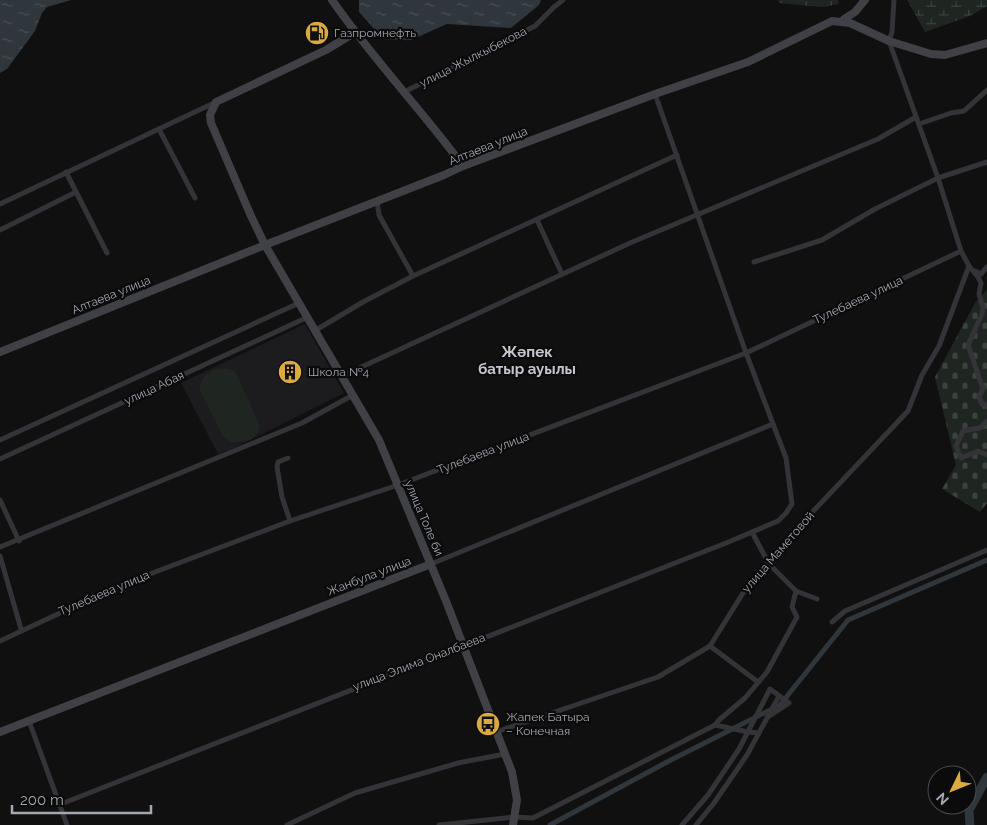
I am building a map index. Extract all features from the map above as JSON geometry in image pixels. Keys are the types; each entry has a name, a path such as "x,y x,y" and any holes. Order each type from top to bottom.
{"street":[{"path":"332,0 354,33 441,136 463,166"},
{"name":"улица Жылкыбекова","path":"404,92 535,26 563,0"},
{"path":"894,0 892,32 889,41 938,178 961,251 981,284 979,294 983,308 982,314 968,345 982,389 979,397 982,404 987,405"},
{"path":"861,2 843,22 850,23 889,41 919,51 944,55 987,43"},
{"name":"Алтаева улица","path":"0,352 463,166 655,94 748,62 832,21 843,22"},
{"path":"0,204 326,50 354,33"},
{"path":"919,124 951,113 964,111 987,90"},
{"path":"655,94 772,424"},
{"name":"улица Толе би","path":"216,102 210,115 211,123 251,216 265,245 379,440 431,564 512,772 517,800 514,821"},
{"path":"342,376 630,243 699,216 878,139 916,117"},
{"path":"159,129 195,198"},
{"path":"316,330 363,302 413,276 677,155"},
{"path":"754,262 822,240 875,209 938,178 987,162"},
{"path":"66,172 107,253"},
{"path":"0,230 76,192"},
{"path":"377,201 379,215 413,276"},
{"path":"537,220 562,274"},
{"name":"Тулебаева улица","path":"0,640 118,586 290,521 398,485 746,353 961,251"},
{"path":"969,266 981,274 987,267"},
{"name":"улица Маметовой","path":"496,732 658,677 710,646 743,593 802,522 908,410 922,375 939,346 969,266"},
{"name":"улица Абая","path":"0,440 299,303"},
{"name":"улица Абая","path":"0,459 308,317"},
{"path":"0,548 302,422 353,395"},
{"path":"987,421 980,428 963,431 956,446 961,458 978,452 987,454"},
{"name":"улица Элима Оналбаева","path":"61,804 778,521 792,504 786,458 772,424"},
{"name":"Жанбула улица","path":"0,732 431,564 772,424"},
{"path":"288,458 278,462 277,467 282,497 290,521"},
{"path":"0,500 19,541"},
{"path":"752,532 769,564 796,591 816,598"},
{"path":"832,622 845,611 987,550"},
{"path":"0,556 21,630"},
{"path":"439,825 514,821 533,818 715,725 718,720 745,698 771,666 797,617 792,607 796,591"},
{"path":"710,646 758,682"},
{"path":"682,825 708,795 748,732 770,689 789,703 768,716"},
{"path":"696,825 714,803 747,755 779,696"},
{"path":"29,721 68,825"},
{"path":"715,725 759,733"},
{"path":"287,825 355,793 458,763 505,754"},
{"path":"726,766 736,772"}],"shaded area":[{"path":"305,324 344,393 234,448 218,454 181,383"}],"green space":[{"path":"778,0 838,0 839,4 822,7 779,3"},
{"path":"907,0 987,0 987,6 970,16 925,32"},
{"path":"987,289 987,503 980,512 942,489 956,465 935,377 975,303"},
{"path":"220,368 235,371 260,426 256,436 250,440 232,443 223,437 199,389 206,375"}],"water":[{"path":"0,0 71,0 47,7 42,13 35,31 7,69 0,73"},
{"path":"359,0 541,0 539,5 511,28 447,24 411,40 383,39 359,12"}],"waterway":[{"path":"550,825 667,762 780,705 848,620 987,560"},
{"path":"970,825 969,810 987,777"}],"place":[{"name":"Газпромнефть","path":"317,33"},
{"name":"Школа №4","path":"290,372"},
{"name":"Жапек Батыра – Конечная","path":"488,724"}],"district":[{"name":"Жәпек батыр ауылы","path":"527,360"}]}
